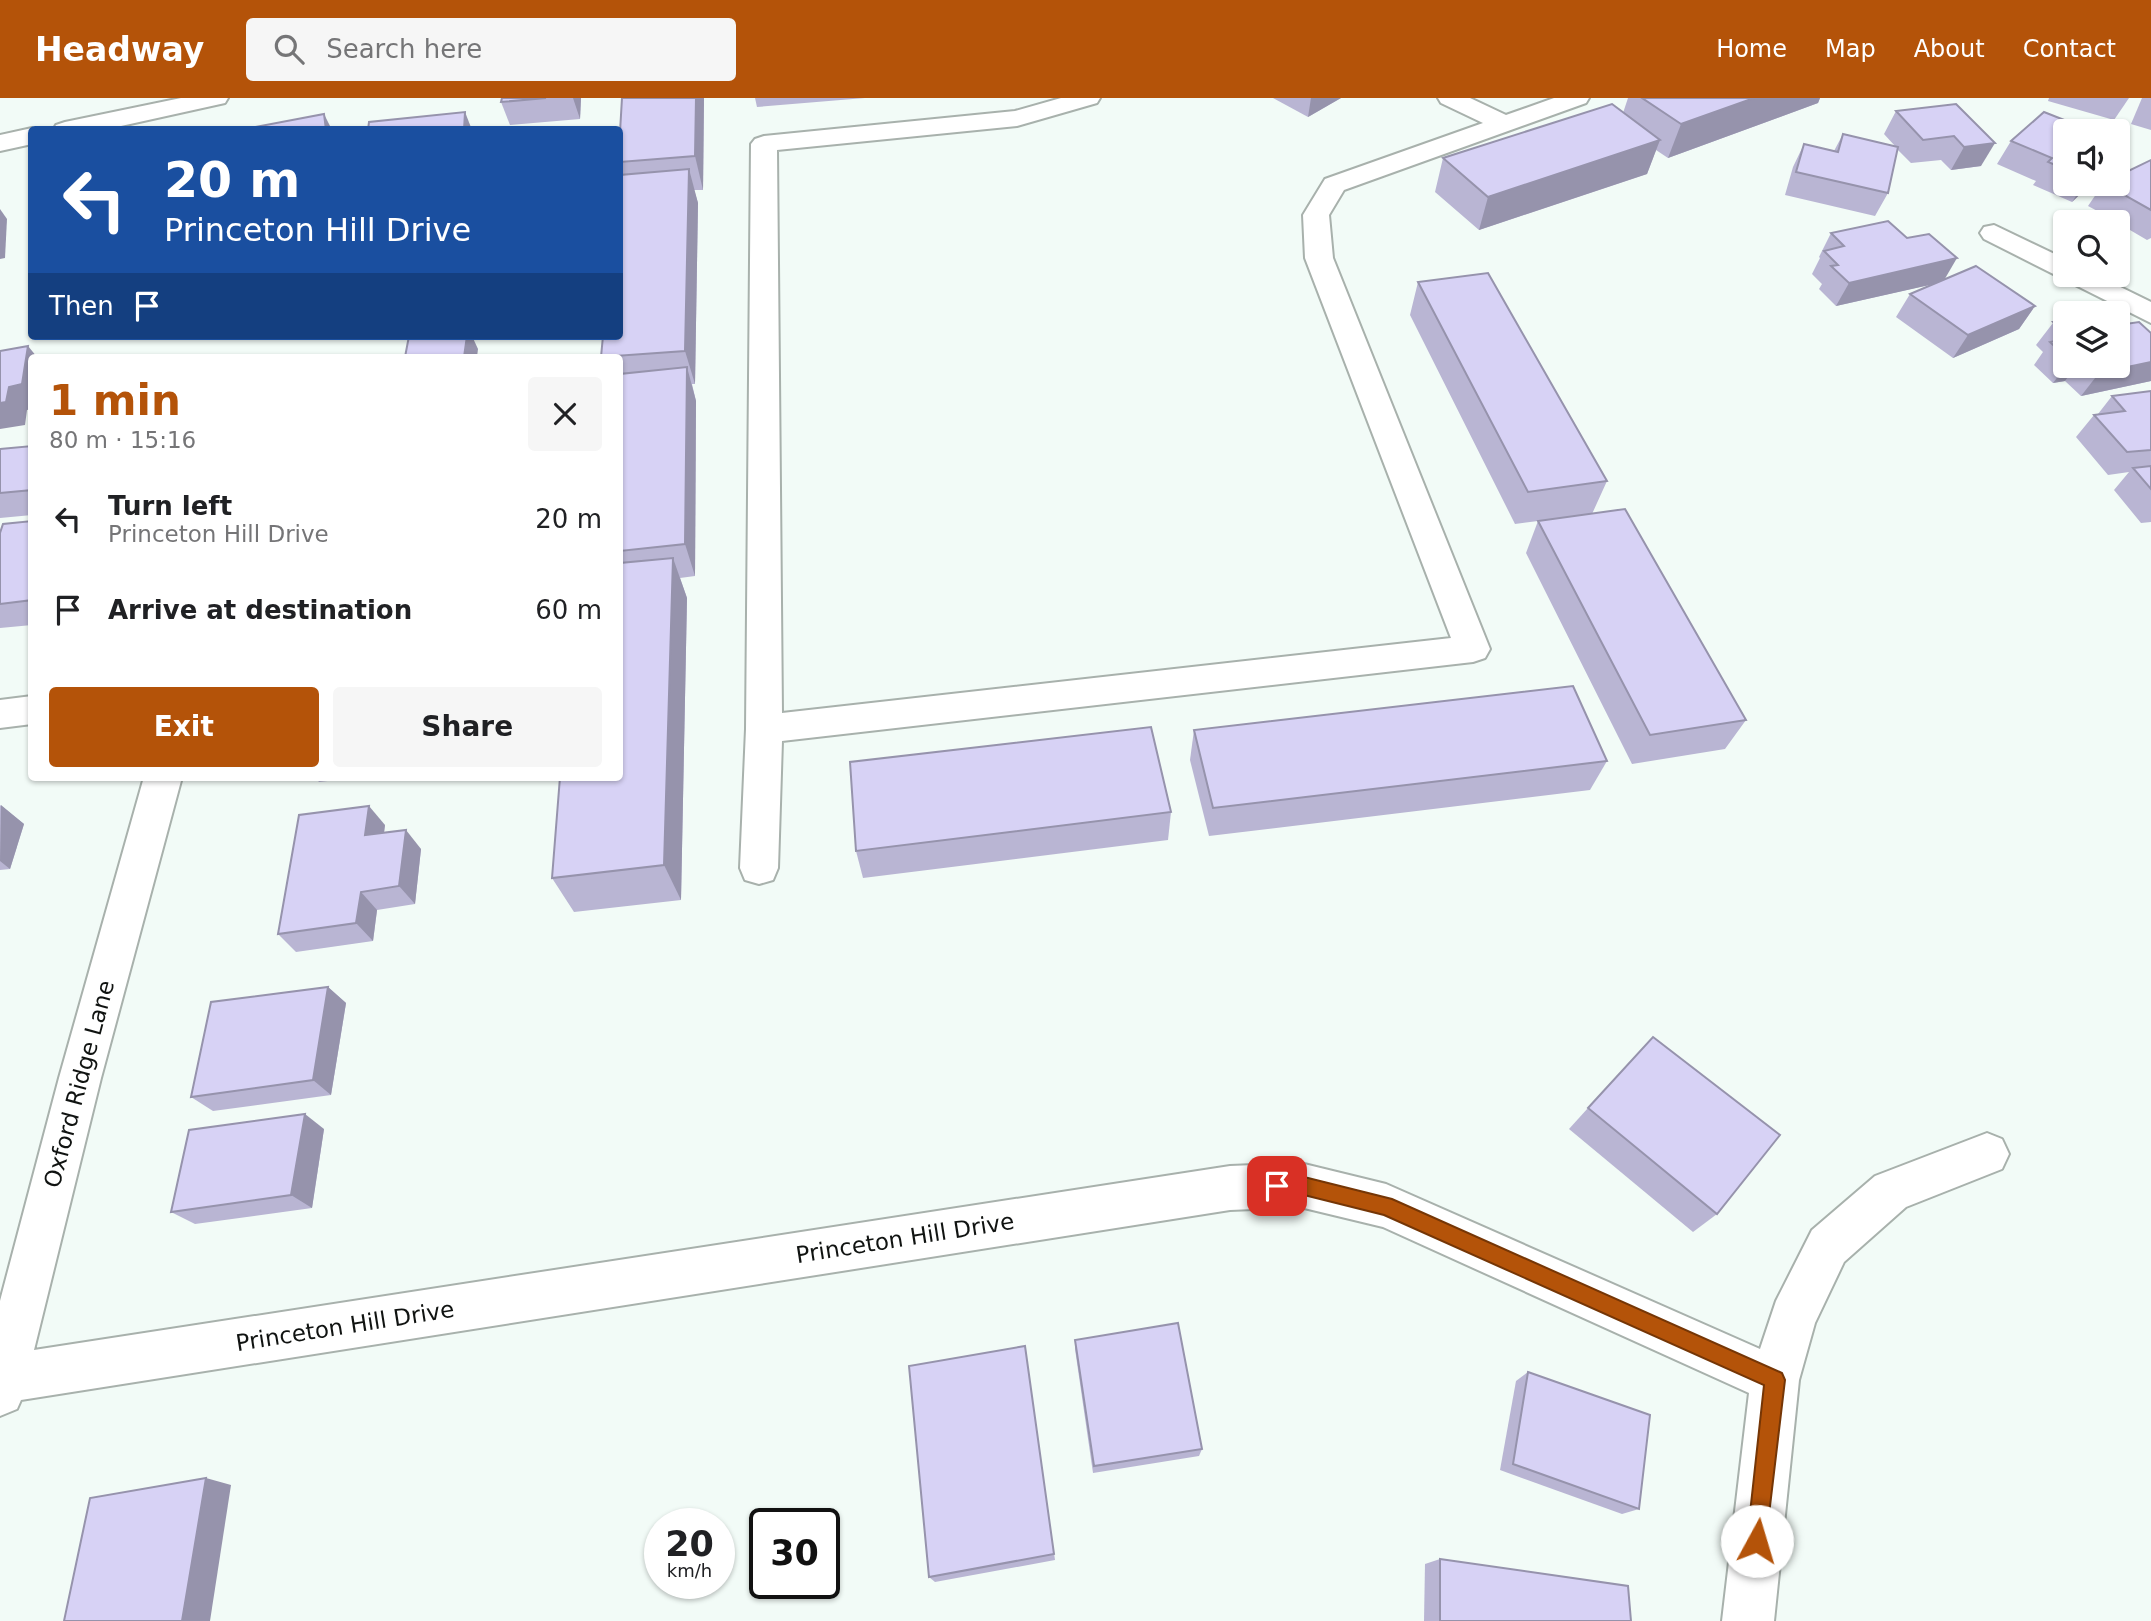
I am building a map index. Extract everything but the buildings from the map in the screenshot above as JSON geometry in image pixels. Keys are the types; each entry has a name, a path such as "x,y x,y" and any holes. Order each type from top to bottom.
{"street":[{"path":"84,126 216,98"},
{"path":"759,868 764,729 764,144 1017,118 1087,98"},
{"path":"1450,98 1505,124"},
{"path":"764,729 1473,649 1319,258 1316,215 1334,185 1577,98"},
{"path":"0,143 28,137"},
{"path":"1994,233 2053,264"},
{"path":"2098,287 2151,314"},
{"path":"0,714 28,710"},
{"name":"Oxford Ridge Lane","path":"1,1386 79,1079 162,781"},
{"path":"1748,1621 1775,1380 1793,1318 1828,1246 1891,1191 1987,1154"},
{"name":"Princeton Hill Drive","path":"1,1386 1230,1188 1300,1185 1386,1206 1775,1380"}],"route":[{"path":"1277,1186 1300,1185 1386,1206 1775,1380 1757,1541"}]}
